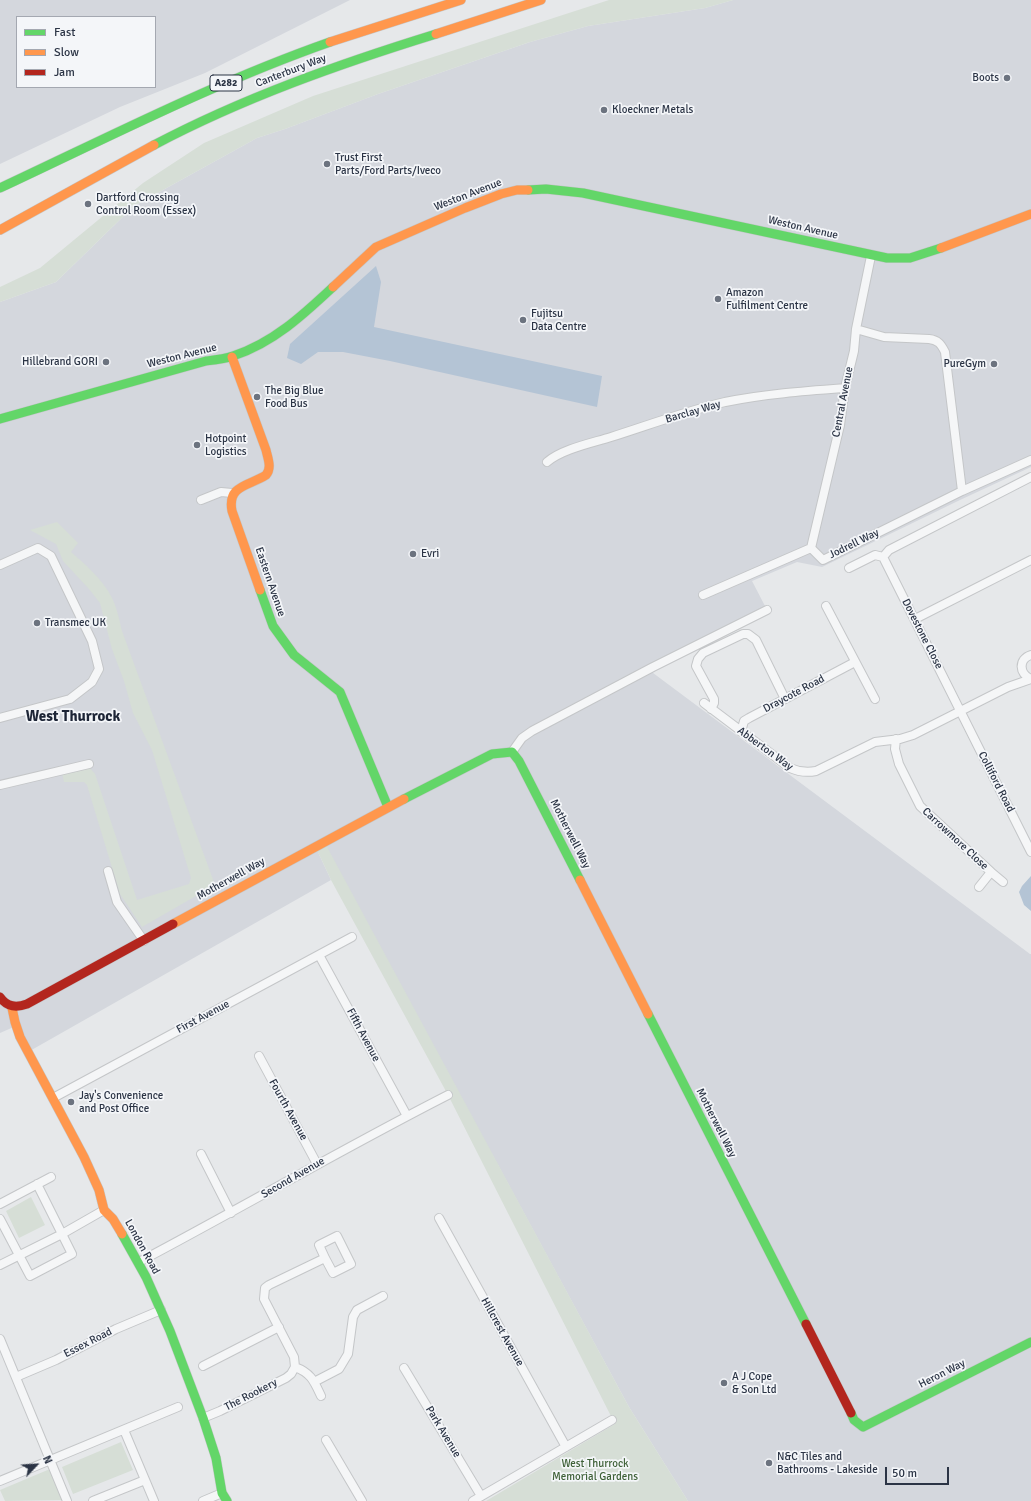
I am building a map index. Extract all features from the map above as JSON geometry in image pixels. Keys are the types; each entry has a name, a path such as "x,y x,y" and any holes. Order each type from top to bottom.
{"main road":[{"name":"Canterbury Way","path":"0,188 114,134 264,67 318,47 461,0"},
{"name":"Canterbury Way","path":"0,230 186,128 260,96 333,67 541,0"},
{"name":"Weston Avenue","path":"0,419 206,361 232,357 255,347 287,328 376,247 465,208 501,194 517,190 546,189 583,193 687,216 752,228 871,256 886,258 910,258 1031,214"},
{"path":"232,357 266,450 270,466 268,473 261,478 239,488 232,493"},
{"name":"Eastern Avenue","path":"232,493 230,502 232,511 272,626 294,655 340,692 388,807"},
{"name":"Motherwell Way","path":"12,1008 17,1008 27,1004 388,807 492,754 512,752 519,761 851,1416 863,1426"},
{"path":"0,997 4,1003 12,1008"},
{"name":"London Road","path":"12,1008 12,1015 19,1034 88,1166 103,1200 104,1210 119,1226 139,1262 161,1310 181,1358 203,1418 216,1458 225,1497"},
{"name":"Heron Way","path":"863,1426 1031,1342"}],"street":[{"name":"Central Avenue","path":"811,548 840,425 845,388 854,351 856,329 871,256"},
{"path":"856,329 884,337 935,340 941,343 945,352 962,491 1031,460"},
{"name":"Barclay Way","path":"547,462 553,457 582,446 693,410 726,402 793,392 845,388"},
{"path":"849,568 875,555 882,557 889,550 1031,477"},
{"name":"Jodrell Way","path":"703,595 811,548 823,560 962,491"},
{"path":"201,500 221,492 232,493"},
{"path":"0,565 38,548 51,556 92,641 99,669 92,682 70,700 0,718"},
{"name":"Dovestone Close","path":"882,557 961,711"},
{"path":"915,619 1031,560"},
{"path":"826,606 875,699"},
{"path":"512,752 522,738 532,731 577,706 767,610"},
{"path":"711,709 714,699 696,666 698,659 703,653 743,634 748,634 756,640 785,698"},
{"name":"Abberton Way","path":"1008,687 1017,676 1024,659 1030,654"},
{"name":"Draycote Road","path":"741,732 744,721 855,662"},
{"path":"1021,665 1025,675 1031,679"},
{"name":"Abberton Way","path":"704,703 790,768 803,772 816,770 875,742 913,735 1008,687 1031,679"},
{"name":"Colliford Road","path":"961,711 1031,852"},
{"name":"Carrowmore Close","path":"896,739 895,749 898,764 920,806 1003,882"},
{"path":"0,784 89,764"},
{"path":"108,871 117,902 144,941"},
{"name":"Carrowmore Close","path":"979,887 991,872"},
{"name":"First Avenue","path":"53,1098 352,937"},
{"name":"Fifth Avenue","path":"319,955 407,1116"},
{"name":"Fourth Avenue","path":"258,1056 317,1164"},
{"name":"Second Avenue","path":"139,1262 231,1213 317,1164 448,1095"},
{"path":"201,1154 231,1213"},
{"path":"0,1204 51,1177"},
{"path":"0,1219 30,1276 72,1254 37,1184"},
{"path":"0,1265 62,1234 104,1210"},
{"name":"Hillcrest Avenue","path":"439,1218 566,1447"},
{"path":"337,1236 351,1264 333,1273 325,1258 319,1245 337,1236"},
{"path":"321,1396 314,1382 306,1372 295,1367 294,1357 264,1299 265,1288 269,1285 325,1258"},
{"path":"314,1382 339,1369 348,1354 353,1317 357,1310 383,1296"},
{"name":"Essex Road","path":"16,1377 56,1360 116,1329 161,1310"},
{"path":"203,1366 279,1327"},
{"path":"0,1339 67,1501"},
{"name":"The Rookery","path":"203,1418 286,1378 291,1374 295,1367"},
{"name":"Park Avenue","path":"404,1368 481,1496"},
{"path":"0,1481 178,1407"},
{"path":"473,1501 612,1420"},
{"path":"124,1430 154,1501"},
{"path":"326,1440 362,1501"},
{"path":"93,1501 145,1480"},
{"path":"203,1501 225,1497"}],"shaded area":[{"path":"0,0 350,0 205,73 120,107 0,164"},
{"path":"733,0 1031,0 1031,467 822,567 797,562 752,581 765,606 645,667 1031,954 1031,1501 688,1501 629,1407 499,1167 317,850 331,880 28,1052 16,1026 0,1033 0,302 56,282 134,206 257,138 378,94 530,42 588,26 705,8"}],"green space":[{"path":"609,0 733,0 705,8 588,26 530,42 378,94 257,138 134,206 56,282 0,302 0,287 40,268 143,183 204,143 313,96"},
{"path":"57,522 78,543 71,552 98,578 108,590 113,600 122,631 215,885 142,927 120,894 87,785 84,782 64,782 62,773 89,767 95,774 137,900 189,884 191,878 152,750 133,713 124,681 112,649 100,603 63,561 56,544 30,530"},
{"name":"West Thurrock Memorial Gardens","path":"326,845 629,1407 688,1501 486,1501 615,1424 448,1095 331,880 317,850"},
{"path":"31,1197 45,1225 19,1238 6,1211"},
{"path":"121,1442 133,1470 73,1494 62,1467"},
{"path":"50,1469 62,1500 5,1501 0,1490"}],"water":[{"path":"376,266 381,282 374,327 602,376 597,407 343,352 318,352 301,364 287,358 290,344"},
{"path":"1031,876 1031,911 1024,905 1019,892"}],"traffic: fast":[{"path":"154,145 222,112 292,83 364,57 436,34"},
{"path":"0,188 204,92 330,42"},
{"path":"528,190 546,189 583,193 887,258 910,258 941,248"},
{"path":"0,419 206,361 230,357 248,350 261,344 287,327 333,287"},
{"path":"260,590 273,626 294,655 340,692 388,807"},
{"path":"404,799 492,754 512,752 519,761 580,880"},
{"path":"648,1014 806,1324"},
{"path":"122,1234 146,1277 170,1331 203,1418 216,1458 222,1493 227,1501"},
{"path":"851,1413 854,1420 863,1427 1031,1342"}],"traffic: slow":[{"path":"330,42 461,0"},
{"path":"436,34 541,0"},
{"path":"0,230 154,145"},
{"path":"333,287 376,247 501,194 517,190 528,190"},
{"path":"941,248 1031,214"},
{"path":"232,357 266,450 269,463 269,469 266,475 241,487 236,491 231,502 232,511 260,590"},
{"path":"173,924 404,799"},
{"path":"580,880 648,1014"},
{"path":"12,1008 20,1037 84,1157 99,1190 104,1210 113,1219 122,1234"}],"traffic: jam":[{"path":"0,997 12,1006 27,1004 173,924"},
{"path":"806,1324 851,1413"}],"place":[{"name":"Boots","path":"1007,78"},
{"name":"Kloeckner Metals","path":"604,110"},
{"name":"Trust First Parts/Ford Parts/Iveco","path":"327,164"},
{"name":"Dartford Crossing Control Room (Essex)","path":"88,204"},
{"name":"Amazon Fulfilment Centre","path":"718,299"},
{"name":"Fujitsu Data Centre","path":"523,320"},
{"name":"Hillebrand GORI","path":"106,362"},
{"name":"PureGym","path":"994,364"},
{"name":"The Big Blue Food Bus","path":"257,397"},
{"name":"Hotpoint Logistics","path":"197,445"},
{"name":"Evri","path":"413,554"},
{"name":"Transmec UK","path":"37,623"},
{"name":"Jay's Convenience and Post Office","path":"71,1102"},
{"name":"A J Cope & Son Ltd","path":"724,1383"},
{"name":"N&C Tiles and Bathrooms - Lakeside","path":"769,1463"}],"district":[{"name":"West Thurrock","path":"73,717"}]}
